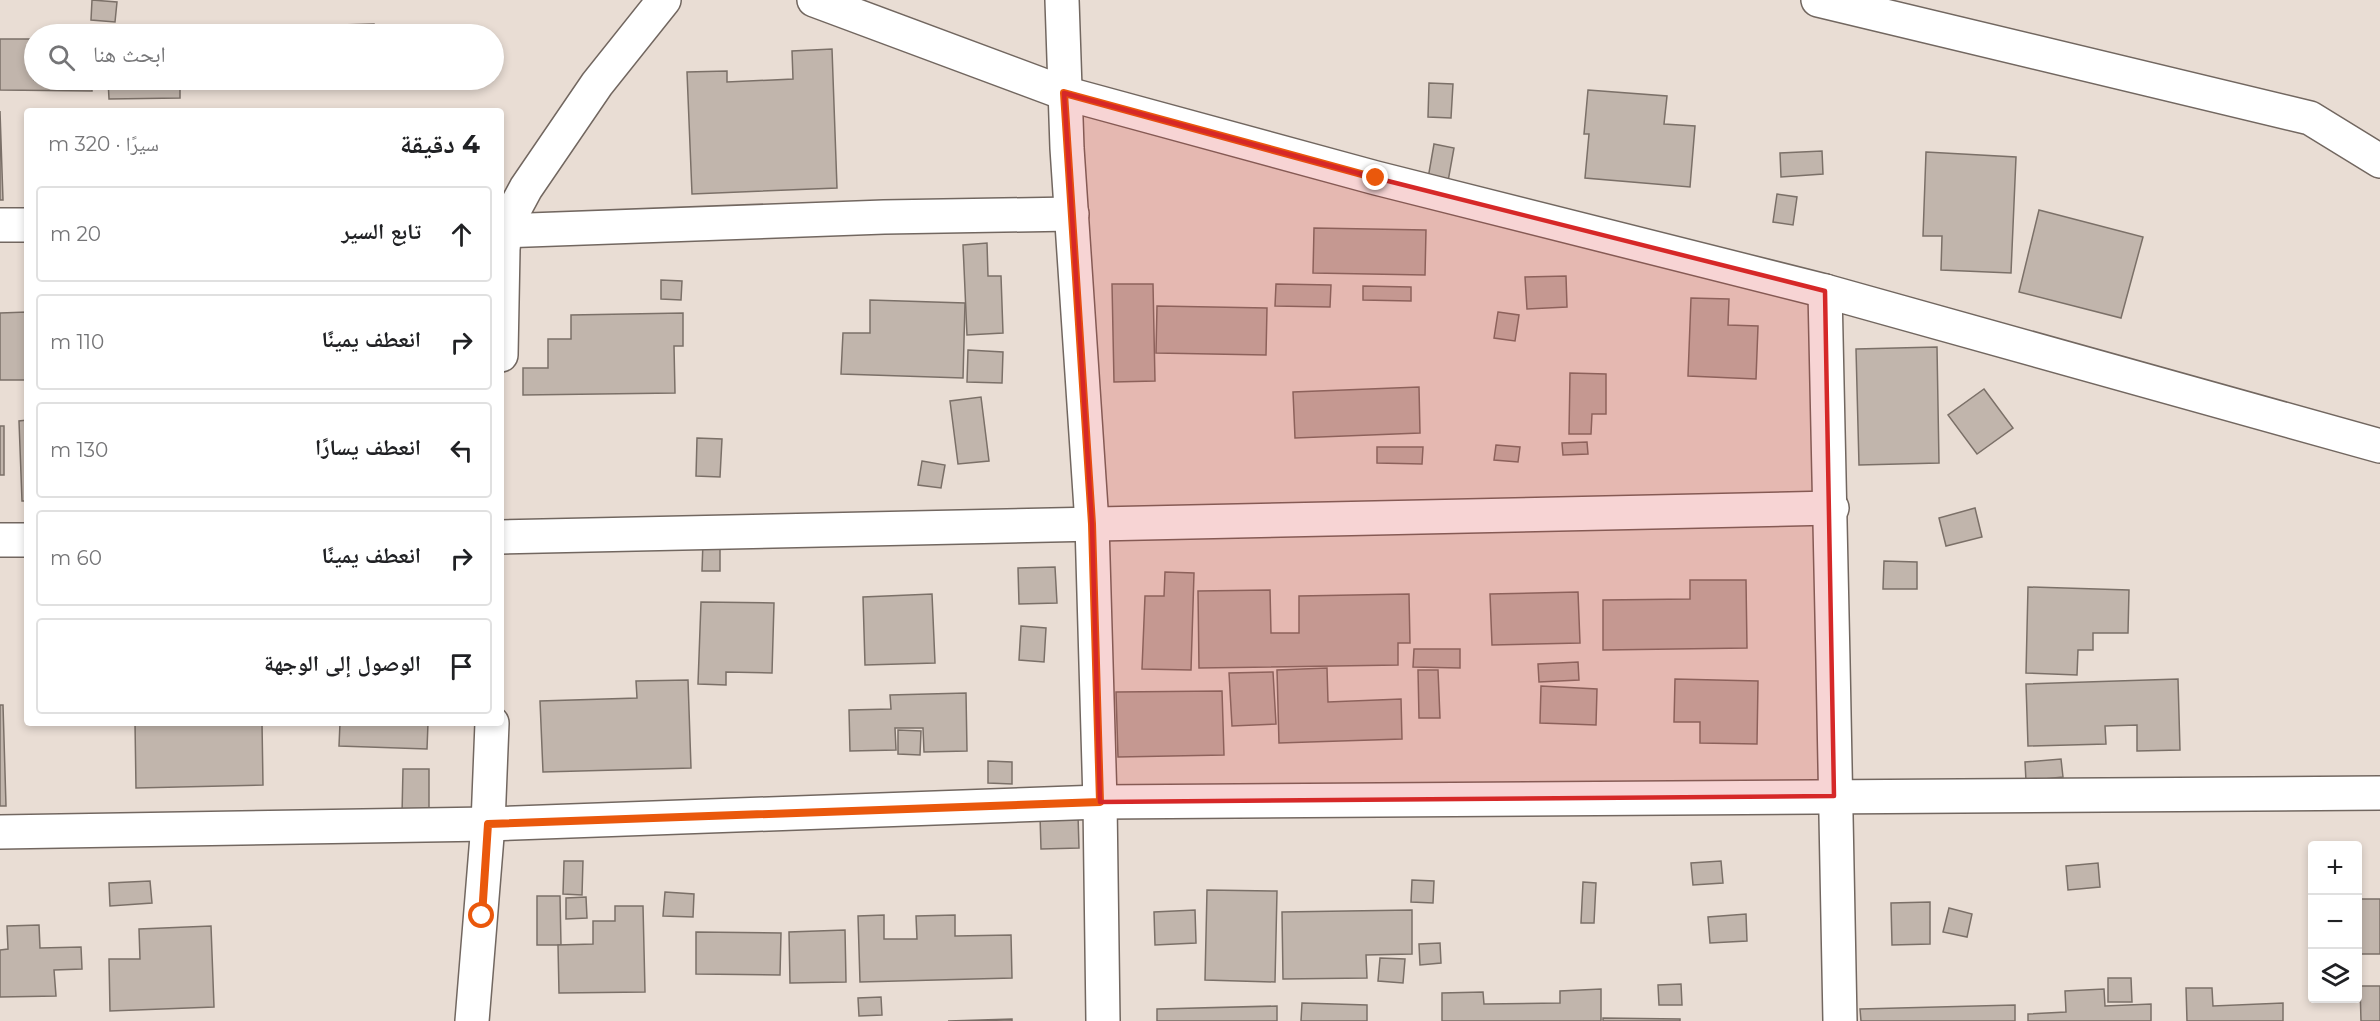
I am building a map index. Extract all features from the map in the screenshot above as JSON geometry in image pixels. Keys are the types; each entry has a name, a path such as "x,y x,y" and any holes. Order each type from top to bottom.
{"street":[{"path":"504,229 526,188 597,84 664,0"},
{"path":"814,0 1064,93 1376,178 1825,291 2380,446"},
{"path":"1062,0 1064,93 1092,524 1100,802 1103,1021"},
{"path":"1818,0 2310,118 2380,161"},
{"path":"504,231 872,218 1072,214"},
{"path":"0,225 24,225"},
{"path":"1825,291 1832,508 1834,796 1840,1021"},
{"path":"504,537 1832,508"},
{"path":"0,540 24,540"},
{"path":"471,1021 488,824 492,726"},
{"path":"0,832 488,824 1100,802 2380,793"}],"highlighted area":[{"path":"1064,93 1376,178 1825,291 1834,796 1100,802 1092,524"}],"building":[{"path":"92,0 117,2 115,22 91,20"},
{"path":"0,39 24,39 24,90 92,91 0,90"},
{"path":"832,49 837,188 692,194 687,72 727,71 727,82 793,79 792,51"},
{"path":"1429,83 1453,84 1451,118 1428,117"},
{"path":"109,90 180,90 180,98 109,99"},
{"path":"1588,90 1667,96 1664,124 1695,126 1690,187 1585,178 1589,134 1584,134"},
{"path":"0,111 3,200 0,200"},
{"path":"1434,144 1454,148 1447,187 1427,184"},
{"path":"1822,151 1823,174 1781,177 1780,153"},
{"path":"1926,152 2016,157 2011,273 1941,270 1942,236 1923,236"},
{"path":"1777,194 1797,197 1793,225 1773,222"},
{"path":"2039,210 2143,237 2121,318 2019,292"},
{"path":"1314,228 1426,230 1425,275 1313,273"},
{"path":"987,243 988,276 1001,276 1003,333 967,335 963,245"},
{"path":"1566,276 1567,307 1527,309 1525,277"},
{"path":"661,280 682,281 681,300 661,299"},
{"path":"1112,284 1153,284 1155,381 1114,382"},
{"path":"1276,284 1331,285 1330,307 1275,306"},
{"path":"1363,286 1411,287 1411,301 1363,300"},
{"path":"1691,298 1729,299 1728,325 1758,326 1756,379 1688,376"},
{"path":"870,300 965,303 963,378 841,374 843,333 870,333"},
{"path":"1157,306 1267,308 1266,355 1156,353"},
{"path":"24,312 24,380 0,380 0,313"},
{"path":"1498,312 1519,315 1515,341 1494,338"},
{"path":"683,313 683,346 674,346 675,393 523,395 523,368 548,368 548,339 571,339 571,315"},
{"path":"1937,347 1939,463 1859,465 1856,349"},
{"path":"968,350 1003,352 1002,383 967,382"},
{"path":"1570,373 1606,374 1606,414 1592,414 1591,434 1569,434"},
{"path":"1419,387 1420,433 1295,438 1293,392"},
{"path":"1984,389 2013,428 1977,454 1948,415"},
{"path":"981,397 989,461 958,464 950,401"},
{"path":"24,420 24,501 22,501 19,421"},
{"path":"0,426 4,426 4,475 0,475"},
{"path":"697,438 722,439 720,477 696,476"},
{"path":"1587,442 1588,454 1563,455 1562,443"},
{"path":"1496,445 1520,447 1518,462 1494,460"},
{"path":"1377,447 1423,447 1422,464 1377,463"},
{"path":"922,461 945,465 941,488 918,485"},
{"path":"1975,508 1982,537 1946,546 1939,518"},
{"path":"703,541 720,541 720,571 702,571"},
{"path":"1884,561 1917,562 1917,589 1883,589"},
{"path":"1055,567 1057,603 1019,604 1018,568"},
{"path":"1165,572 1194,573 1191,670 1142,669 1145,596 1164,596"},
{"path":"1690,580 1746,580 1747,648 1603,650 1603,600 1690,599"},
{"path":"2028,587 2129,590 2128,633 2093,633 2093,650 2078,650 2077,675 2026,673"},
{"path":"1270,590 1271,633 1299,633 1299,596 1409,594 1410,643 1398,643 1398,665 1199,668 1198,591"},
{"path":"1578,592 1580,643 1492,645 1490,594"},
{"path":"932,594 935,663 865,665 863,597"},
{"path":"701,602 774,603 772,673 726,672 726,685 698,684"},
{"path":"1021,626 1046,628 1044,662 1019,660"},
{"path":"1414,649 1460,649 1460,668 1413,667"},
{"path":"1578,662 1579,680 1539,682 1538,664"},
{"path":"1327,668 1328,702 1401,699 1402,739 1279,743 1277,670"},
{"path":"1418,670 1438,670 1440,718 1419,718"},
{"path":"1273,672 1276,724 1232,726 1229,673"},
{"path":"1675,679 1758,681 1757,744 1700,743 1700,722 1674,722"},
{"path":"2178,679 2180,750 2137,751 2137,725 2105,726 2106,744 2028,746 2026,684"},
{"path":"688,680 691,768 543,772 540,701 637,698 636,681"},
{"path":"1541,686 1597,689 1596,725 1540,723"},
{"path":"1222,691 1224,755 1118,757 1116,692"},
{"path":"966,693 967,751 924,752 923,728 895,728 896,750 850,751 849,710 891,709 890,695"},
{"path":"0,705 3,705 6,806 0,806"},
{"path":"135,726 262,726 263,785 136,788"},
{"path":"340,726 428,726 427,749 339,746"},
{"path":"898,730 921,731 920,755 898,754"},
{"path":"2061,759 2063,777 2026,781 2025,762"},
{"path":"988,761 1012,762 1012,784 988,783"},
{"path":"403,769 429,769 429,815 402,815"},
{"path":"1078,815 1079,848 1041,849 1040,816"},
{"path":"564,861 583,861 582,895 563,894"},
{"path":"1721,861 1723,883 1693,885 1691,863"},
{"path":"2098,863 2100,887 2068,890 2066,866"},
{"path":"1412,880 1434,881 1433,903 1411,902"},
{"path":"150,881 152,903 110,906 109,883"},
{"path":"1583,882 1596,883 1594,923 1581,923"},
{"path":"1207,890 1277,891 1275,982 1205,980"},
{"path":"665,892 694,894 693,917 663,916"},
{"path":"537,896 560,896 561,945 537,945"},
{"path":"586,897 587,918 566,919 566,898"},
{"path":"2362,899 2380,899 2380,954 2362,954"},
{"path":"1930,902 1930,944 1892,945 1891,903"},
{"path":"615,906 643,906 645,992 559,993 558,945 593,944 593,921 615,921"},
{"path":"1949,908 1972,914 1967,937 1943,932"},
{"path":"1195,910 1196,943 1155,945 1154,912"},
{"path":"1412,910 1412,954 1366,955 1367,978 1283,979 1282,912"},
{"path":"1746,914 1747,941 1710,943 1708,917"},
{"path":"884,915 884,939 917,939 916,916 955,915 955,936 1011,935 1012,978 860,982 858,916"},
{"path":"39,925 40,948 81,947 82,969 54,970 56,996 0,997 0,950 8,949 7,926"},
{"path":"211,926 214,1007 110,1011 109,959 140,959 139,929"},
{"path":"845,930 846,982 790,983 789,932"},
{"path":"696,932 781,933 780,975 696,974"},
{"path":"1440,943 1441,963 1420,965 1419,944"},
{"path":"1380,958 1405,959 1403,983 1378,981"},
{"path":"2108,978 2131,978 2132,1002 2108,1002"},
{"path":"1681,984 1682,1005 1659,1005 1658,985"},
{"path":"2362,986 2380,986 2380,1021 2361,1021"},
{"path":"2186,988 2212,988 2213,1006 2283,1003 2283,1021 2187,1021"},
{"path":"1601,989 1601,1021 1442,1021 1442,993 1483,992 1484,1004 1560,1003 1560,991"},
{"path":"2104,989 2105,1006 2151,1004 2151,1021 2028,1021 2028,1014 2066,1012 2065,991"},
{"path":"881,997 882,1015 859,1016 858,998"},
{"path":"1302,1003 1367,1005 1367,1021 1301,1021"},
{"path":"2015,1005 2015,1021 1861,1021 1860,1009"},
{"path":"1277,1006 1277,1021 1157,1021 1157,1009"},
{"path":"1603,1018 1680,1019 1680,1021 1603,1021"},
{"path":"1012,1019 1012,1021 948,1021"}],"route":[{"path":"482,916 488,824 1100,802 1092,524 1064,93 1376,178"}]}
